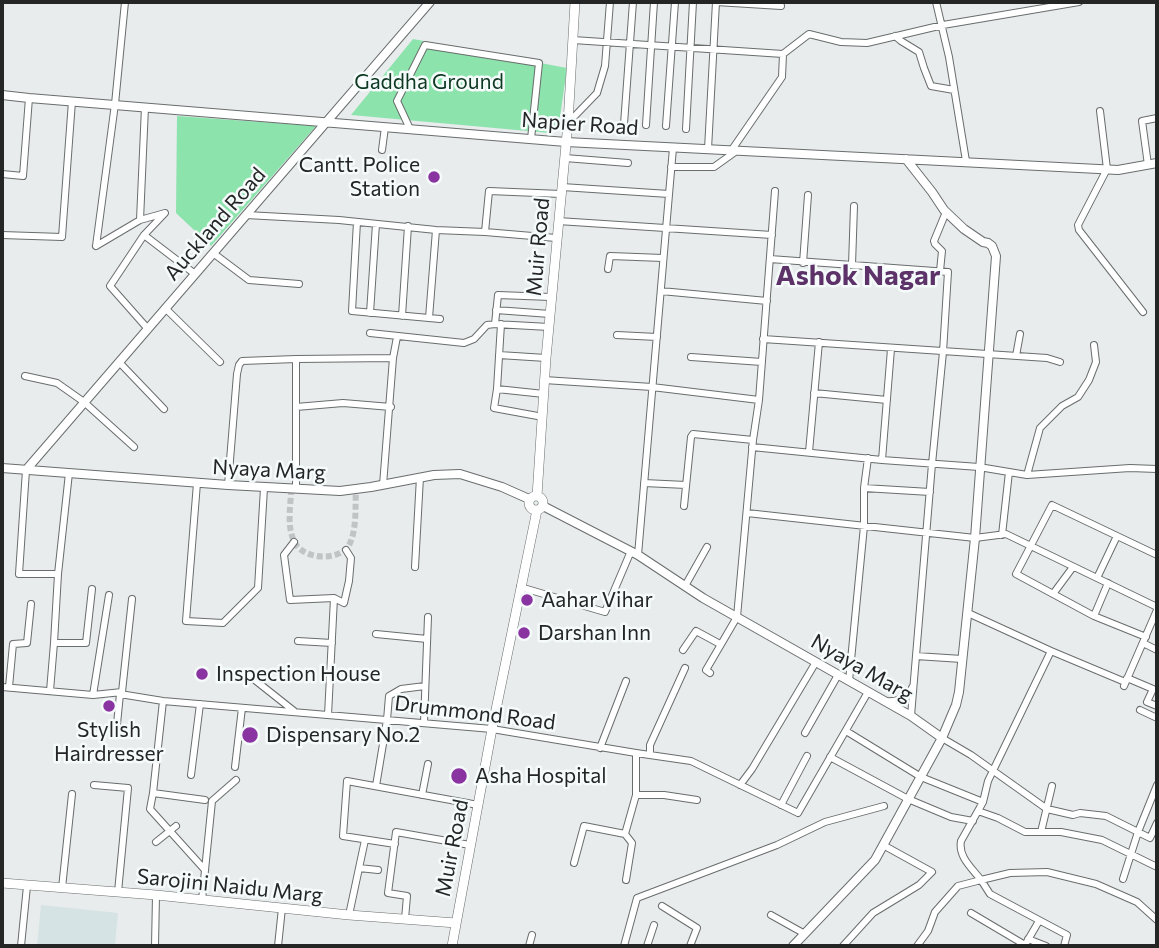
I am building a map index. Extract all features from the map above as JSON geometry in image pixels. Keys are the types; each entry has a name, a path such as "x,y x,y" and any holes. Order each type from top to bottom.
{"main road":[{"name":"Muir Road","path":"533,498 568,123 575,2"},
{"path":"533,498 542,498 540,508"},
{"name":"Muir Road","path":"452,946 520,587 540,508"},
{"name":"Sarojini Naidu Marg","path":"2,883 456,923"}],"street":[{"path":"125,2 115,104 96,246 140,220 165,213 145,234 110,286 148,329"},
{"name":"Auckland Road","path":"26,470 430,2"},
{"path":"568,123 597,93 605,66 610,2"},
{"path":"624,124 633,2"},
{"path":"646,125 654,2"},
{"path":"666,127 675,2"},
{"path":"686,128 693,2"},
{"path":"708,149 716,2 781,6"},
{"path":"936,2 943,25 966,161"},
{"path":"573,40 783,54 809,34 841,42 867,43 943,25 1079,2"},
{"path":"895,36 919,52 932,86 954,90"},
{"path":"410,129 397,101 425,45 539,63 531,139"},
{"path":"671,167 714,167 734,151 782,77 783,54"},
{"name":"Napier Road","path":"2,95 566,142 1118,170 1157,163"},
{"path":"2,174 23,176 29,98"},
{"path":"2,235 62,237 72,101"},
{"path":"140,220 145,107"},
{"path":"1100,111 1107,169 1078,225 1079,230 1143,312"},
{"path":"1148,165 1142,121 1157,118"},
{"path":"382,150 385,127"},
{"path":"520,587 605,612 634,553 644,483 673,148"},
{"path":"565,158 628,163"},
{"path":"793,946 875,860 942,738 956,705 975,538 996,256 992,246 964,229 946,212 906,159"},
{"path":"485,232 489,191 561,190 669,194"},
{"path":"710,673 706,670 737,617 759,400 775,191"},
{"path":"803,262 808,195"},
{"path":"852,265 854,205"},
{"path":"940,271 942,251 934,241 946,212"},
{"path":"246,215 556,238"},
{"path":"558,221 772,235"},
{"path":"356,222 352,311 440,319"},
{"path":"370,313 376,224"},
{"path":"402,316 408,226"},
{"path":"429,318 436,230"},
{"path":"145,234 195,274"},
{"path":"213,253 249,280 299,284"},
{"path":"608,269 610,257 663,258"},
{"path":"769,259 948,272 911,716"},
{"path":"661,291 767,301"},
{"path":"542,417 494,408 499,355 496,310 498,295 551,297"},
{"path":"165,308 220,362"},
{"path":"496,310 550,314"},
{"path":"370,333 464,343 474,339 488,325 549,327"},
{"path":"1016,356 1020,334"},
{"path":"617,335 657,337"},
{"path":"383,485 397,337"},
{"path":"763,339 1047,358 1060,362"},
{"path":"809,452 819,342"},
{"path":"1027,475 1040,428 1062,406 1078,397 1089,380 1096,362 1094,345"},
{"path":"882,460 891,349"},
{"path":"499,355 546,358"},
{"path":"691,357 762,362"},
{"path":"228,485 237,374 242,361 393,358"},
{"path":"296,359 296,489"},
{"path":"119,362 164,409"},
{"path":"26,376 57,383 85,402 134,447"},
{"path":"544,380 652,387 759,400"},
{"path":"497,389 544,394"},
{"path":"814,393 887,400"},
{"path":"296,407 343,403 391,407"},
{"path":"684,506 693,435 809,452 979,467 1027,475 1157,468"},
{"path":"849,681 868,458"},
{"name":"Nyaya Marg","path":"2,468 264,488 340,491 434,475 460,474 533,498"},
{"path":"26,470 19,574 58,574"},
{"path":"1003,535 1009,472"},
{"path":"50,691 58,574 69,473"},
{"path":"415,567 420,477"},
{"path":"197,483 186,621 223,623 258,588 264,488"},
{"path":"644,483 686,485"},
{"path":"864,488 930,492"},
{"path":"1157,555 1052,505 1016,574 1144,640 1157,650"},
{"name":"Nyaya Marg","path":"540,508 634,553 737,617 911,716 1046,809 1073,815 1080,813 1106,816 1139,832"},
{"path":"747,513 975,538 1006,534 1157,609 1125,682"},
{"path":"1097,578 1117,536"},
{"path":"294,542 284,555 290,600 334,598 344,603 351,558 346,550"},
{"path":"685,586 707,547"},
{"path":"1054,594 1073,566"},
{"path":"1094,616 1108,583"},
{"path":"54,643 86,643 92,589"},
{"path":"93,695 109,595"},
{"path":"328,715 334,598"},
{"path":"117,734 132,599"},
{"path":"5,687 13,644 27,643 31,604"},
{"path":"968,613 1125,682 1153,689 1147,702 1157,706"},
{"path":"424,723 428,617"},
{"path":"683,650 696,632 720,644"},
{"path":"376,634 427,639"},
{"path":"298,641 332,643"},
{"path":"1051,651 988,781 983,802 960,847 961,854 990,894 1067,935 1064,946"},
{"path":"916,656 961,659"},
{"path":"740,785 816,662"},
{"path":"650,755 650,745 685,668"},
{"path":"246,673 295,712"},
{"path":"805,733 838,674"},
{"path":"600,747 626,681"},
{"path":"884,701 903,699 914,684"},
{"path":"376,786 389,696 401,689 425,686"},
{"name":"Drummond Road","path":"5,687 93,695 121,693 163,701 492,729 691,761 781,805"},
{"path":"807,755 781,805 798,813 869,692"},
{"path":"163,701 150,809 173,829 205,870"},
{"path":"191,775 200,704"},
{"path":"235,767 242,708"},
{"path":"1140,710 1157,718"},
{"path":"846,731 921,777 983,802"},
{"path":"625,834 636,795 636,753"},
{"path":"830,757 908,799 951,817 973,821"},
{"path":"422,795 428,764"},
{"path":"202,900 212,801 236,780"},
{"path":"395,844 343,836 347,781 478,805"},
{"path":"94,785 128,788 118,892"},
{"path":"1123,879 1157,785"},
{"path":"1041,832 1052,786"},
{"path":"153,793 205,800"},
{"path":"62,888 72,794"},
{"path":"636,795 664,795 696,800"},
{"path":"624,946 637,898 777,845 825,822 884,806"},
{"path":"978,811 1025,832 1061,832 1102,840 1157,867"},
{"path":"1139,832 1150,838 1157,823"},
{"path":"574,863 584,826 625,834 632,843 626,880"},
{"path":"156,842 173,829"},
{"path":"405,919 407,896 387,893 396,832 470,845"},
{"path":"349,915 365,840"},
{"path":"843,946 873,913 919,885 932,872 883,845"},
{"path":"359,868 378,870"},
{"path":"917,946 928,931 935,912 957,886 1010,873 1047,872 1096,884 1137,902 1157,920"},
{"path":"21,946 27,886"},
{"path":"155,946 156,895"},
{"path":"662,906 697,928 690,946"},
{"path":"278,946 282,908"},
{"path":"971,913 1026,943 1046,946"},
{"path":"771,915 805,934"},
{"path":"1026,943 1039,921"},
{"path":"647,946 654,925"},
{"path":"529,946 532,935"}],"shaded area":[{"path":"41,905 118,913 115,946 37,946"}],"green space":[{"name":"Gaddha Ground","path":"413,39 567,68 559,124 550,133 351,115"},
{"path":"177,116 316,126 211,246 176,213"}],"tunnel":[{"path":"291,489 292,537 306,553 323,556 339,553 350,543 355,524 356,489"}],"place":[{"name":"Cantt. Police Station","path":"434,177"},
{"name":"Aahar Vihar","path":"527,600"},
{"name":"Darshan Inn","path":"524,633"},
{"name":"Inspection House","path":"202,674"},
{"name":"Stylish Hairdresser","path":"109,706"},
{"name":"Dispensary No.2","path":"250,735"},
{"name":"Asha Hospital","path":"459,776"}],"district":[{"name":"Ashok Nagar","path":"858,276"}]}
